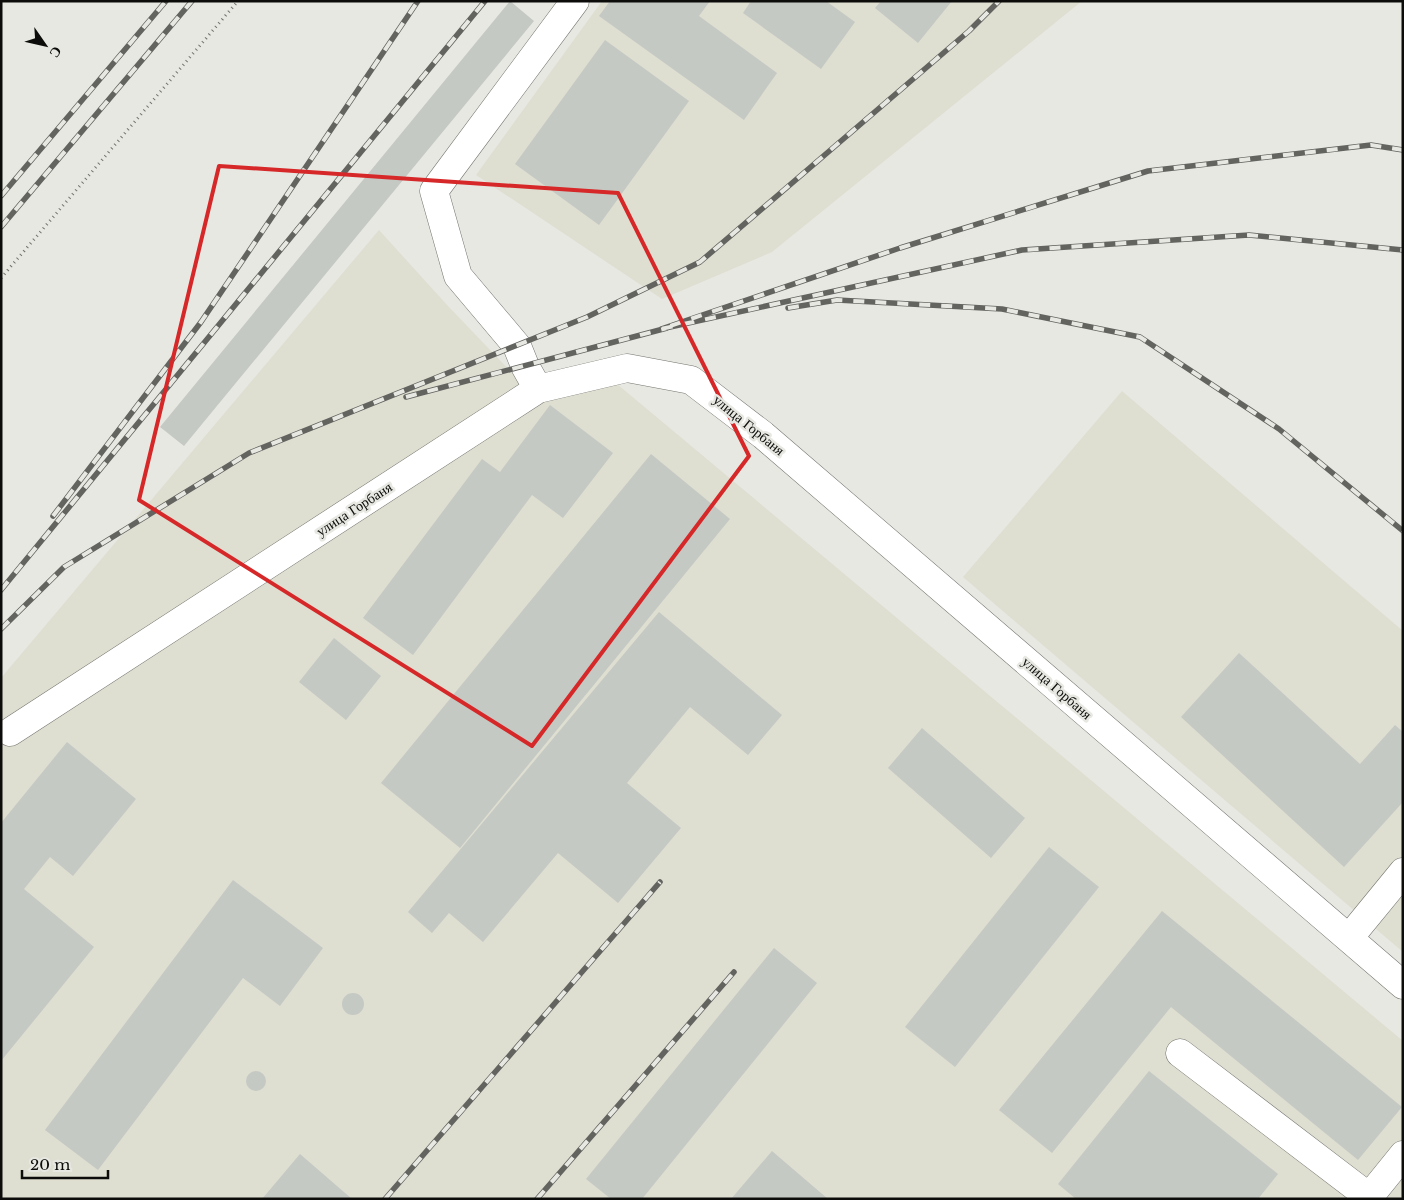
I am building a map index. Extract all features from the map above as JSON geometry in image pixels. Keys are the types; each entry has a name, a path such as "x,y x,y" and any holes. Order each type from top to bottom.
{"lane":[{"path":"538,389 525,366 517,346 458,276 434,191 575,1"},
{"name":"улица Горбаня","path":"10,732 538,389 628,368 691,380 763,435 1403,985"},
{"path":"1349,938 1403,872"},
{"path":"1180,1052 1367,1198 1403,1155"}],"path":[{"path":"1,278 238,1"}],"highlighted area":[{"path":"219,166 618,193 749,456 532,746 139,500"}],"shaded area":[{"path":"602,1 1082,1 772,252 662,299 476,175"},
{"path":"379,230 448,306 538,400 617,384 1403,1041 1403,1199 1,1199 1,678"},
{"path":"1122,391 1403,631 1403,952 963,577"}],"building":[{"path":"510,1 534,21 184,446 160,427"},
{"path":"610,1 710,1 699,16 777,73 744,120 599,16"},
{"path":"751,1 826,1 855,22 821,69 743,13"},
{"path":"881,1 952,1 918,43 875,8"},
{"path":"605,40 689,101 599,225 515,164"},
{"path":"550,405 613,453 563,518 532,495 413,655 363,618 482,459 500,472"},
{"path":"651,454 730,519 460,848 381,783"},
{"path":"659,612 782,715 748,755 690,707 627,783 681,828 618,903 558,853 483,942 449,913 432,933 408,912"},
{"path":"334,638 381,676 346,720 299,682"},
{"path":"1239,653 1360,764 1395,725 1403,732 1403,802 1344,867 1181,717"},
{"path":"922,728 1025,818 991,858 888,768"},
{"path":"67,742 136,799 73,876 50,857 24,889 94,947 1,1061 1,823"},
{"path":"1049,847 1099,887 955,1067 905,1027"},
{"path":"233,880 323,948 280,1006 243,978 98,1170 45,1130"},
{"path":"1162,911 1402,1107 1358,1160 1171,1007 1052,1153 999,1110"},
{"path":"774,948 817,983 642,1199 611,1199 586,1179"},
{"path":"353,993 361,996 364,1004 361,1012 353,1015 345,1012 342,1004 345,996"},
{"path":"252,1071 260,1071 266,1077 266,1085 260,1091 252,1091 246,1085 246,1077"},
{"path":"1149,1071 1278,1174 1258,1199 1076,1199 1058,1184"},
{"path":"772,1151 828,1199 731,1199"},
{"path":"300,1154 352,1199 262,1199"}],"railway":[{"path":"1,196 166,1"},
{"path":"1,227 192,1"},
{"path":"53,516 201,322 418,1"},
{"path":"1,590 485,1"},
{"path":"1,629 64,567 249,453 587,317 700,262 969,31 999,1"},
{"path":"1403,150 1371,145 1148,171 900,248 661,329 1022,250 1249,235 1403,250"},
{"path":"788,308 837,300 1002,309 1140,337 1279,429 1403,531"},
{"path":"406,397 667,328"},
{"path":"385,1199 660,882"},
{"path":"537,1199 734,972"}]}
